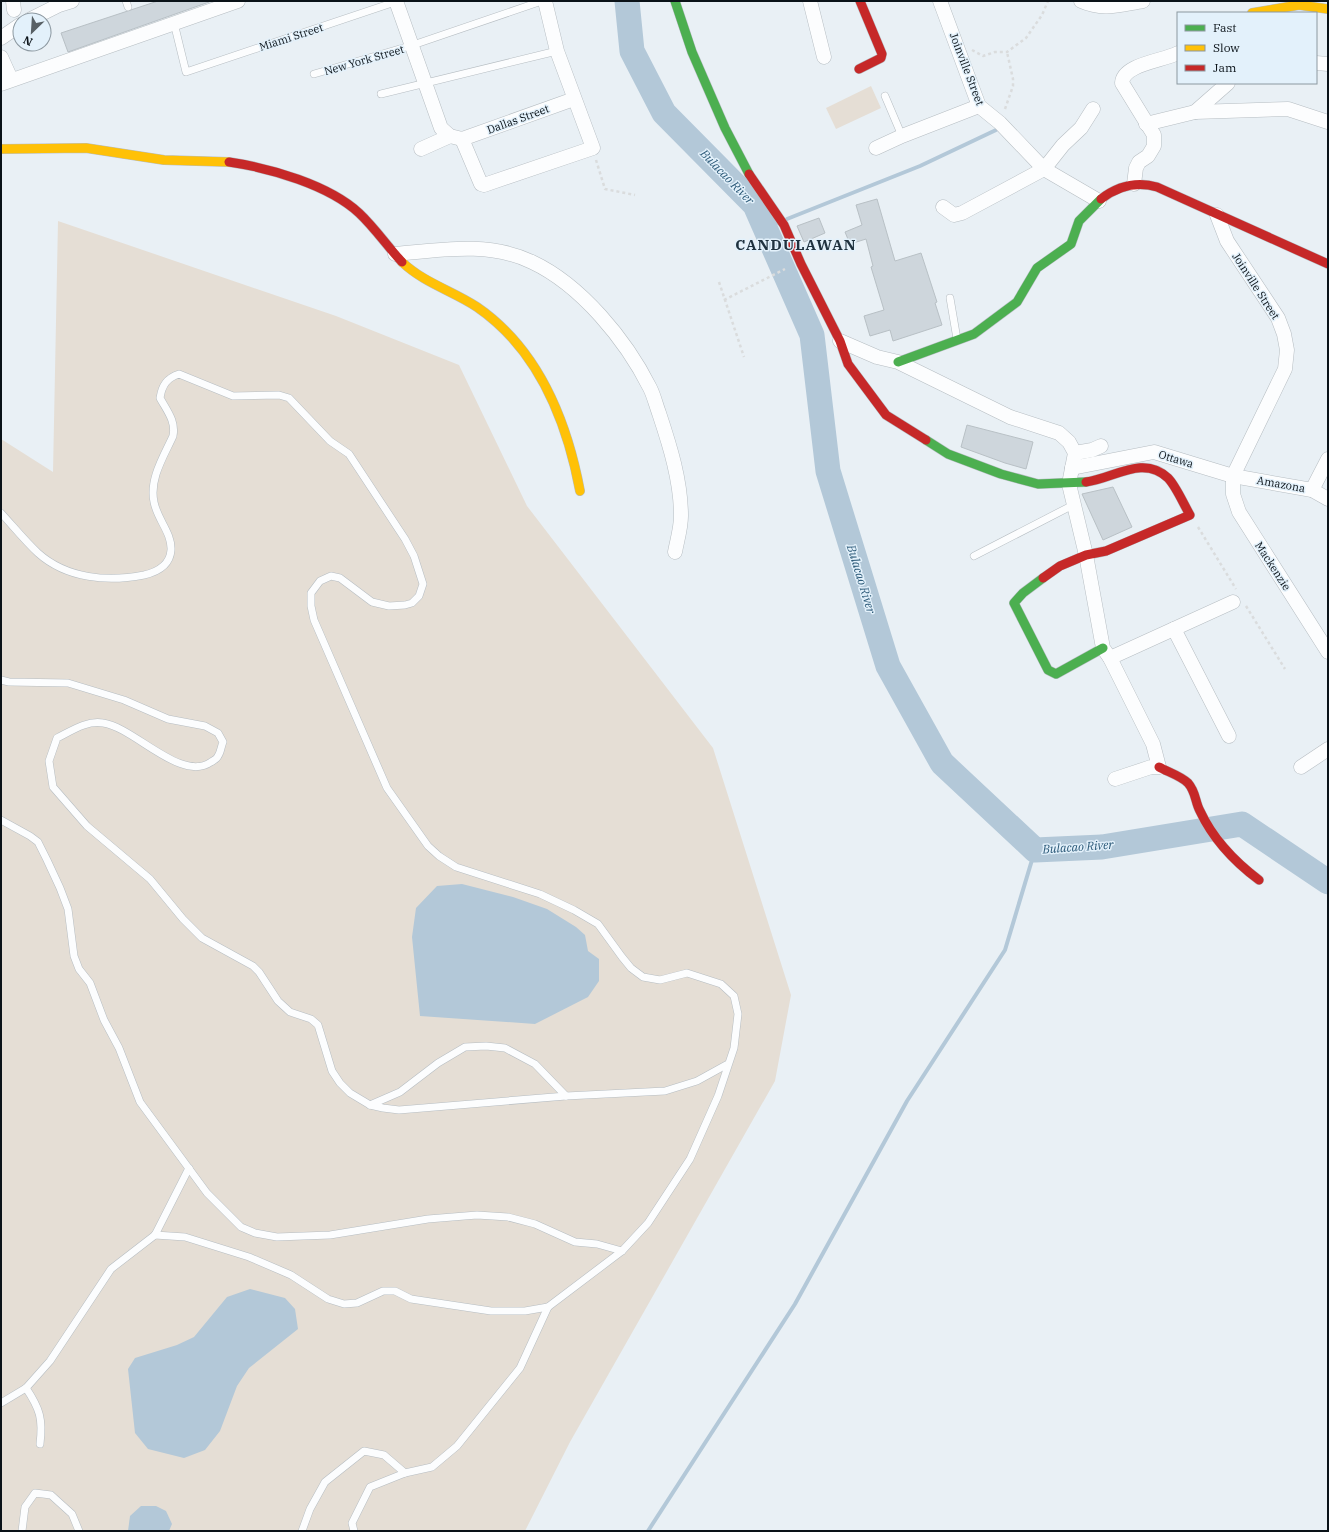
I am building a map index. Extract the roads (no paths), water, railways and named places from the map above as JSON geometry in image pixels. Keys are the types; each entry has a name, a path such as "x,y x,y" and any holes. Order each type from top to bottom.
{"street":[{"path":"45,12 59,5 72,1"},
{"path":"1,57 6,82 238,1"},
{"path":"397,1 441,128 456,138 481,184 484,185 593,148 557,51 545,1"},
{"path":"676,1 692,52 725,128 747,171 782,222 801,264 840,341 848,364 886,415 948,454 994,471 1038,484 1069,484 1112,476 1141,466 1156,470 1168,478 1190,515 1106,551 1086,555 1060,566 1023,593 1016,600 1014,606 1048,670 1056,674 1106,653 1239,602"},
{"path":"810,1 824,57"},
{"path":"859,69 880,58 882,54 860,1"},
{"name":"Joinville Street","path":"940,1 960,51 979,106 1000,123 1044,169 1099,201"},
{"path":"1081,1 1094,7 1115,6 1143,1"},
{"path":"1258,12 1299,5 1328,9"},
{"path":"1,38 12,30"},
{"path":"1134,184 1139,162 1148,156 1154,146 1154,135 1122,83 1122,78 1130,69 1177,53"},
{"path":"1317,63 1328,64"},
{"path":"1195,112 1227,84"},
{"name":"Dallas Street","path":"421,149 574,99"},
{"path":"876,148 902,136 979,106"},
{"path":"943,207 954,215 962,213 1044,169 1063,145 1081,128 1093,109"},
{"path":"1146,124 1195,112 1288,110 1328,122"},
{"path":"1,149 76,147 99,149 163,160 227,162 253,167 323,190 349,204 368,221 395,254 419,276 478,308 505,329 526,357 557,409 571,445 580,491"},
{"path":"898,362 974,334 1017,302 1037,268 1071,244 1079,221 1099,201 1120,188 1134,184 1158,188 1328,264"},
{"name":"Joinville Street","path":"1216,214 1227,240 1278,318 1284,334 1287,350 1285,369 1233,476"},
{"path":"395,254 477,248 532,261 567,283 602,318 627,349 650,388 665,432 679,485 681,518 675,552"},
{"path":"840,341 877,357 898,362 1010,417 1059,433 1069,442 1075,453 1069,484 1075,504 1106,653 1153,744 1160,767"},
{"path":"1075,453 1092,450 1101,446"},
{"name":"Ottawa","path":"1072,468 1154,452 1233,476"},
{"path":"1312,490 1328,459"},
{"name":"Amazona","path":"1233,476 1312,490 1328,499"},
{"name":"Mackenzie","path":"1233,476 1233,494 1238,512 1328,652"},
{"path":"1174,628 1229,736"},
{"path":"1301,767 1328,749"},
{"path":"1115,779 1151,767 1160,767 1188,783 1197,797 1199,810 1217,837 1239,865 1259,880"}],"lane":[{"name":"Miami Street","path":"174,23 186,72 397,1"},
{"name":"New York Street","path":"314,74 413,45 542,1"},
{"path":"381,94 557,51"},
{"path":"885,96 902,136"},
{"path":"950,298 958,341"},
{"path":"1,513 39,554 72,574 102,578 128,578 154,572 166,565 171,551 168,534 154,502 154,480 175,429 174,421 160,398 161,389 165,382 179,374 233,396 279,396 289,398 330,441 349,454 405,539 414,556 423,584 419,596 412,603 406,605 389,606 372,602 340,578 331,576 320,581 310,593 314,620 387,788 428,846 439,856 456,867 540,894 574,910 598,924 631,968 643,977 660,980 687,973 721,984 734,996 738,1014 734,1048 726,1065 718,1096 690,1159 648,1223 622,1251 548,1307 525,1311 491,1311 411,1299 395,1291 384,1291 357,1303 344,1304 328,1299 291,1275 248,1257 185,1237 155,1235"},
{"path":"974,556 1075,504"},
{"path":"1,680 9,682 68,683 124,700 168,719 205,726 218,733 223,742 218,757 208,764 197,768 175,762 123,730 103,722 80,726 58,738 49,761 53,787 87,826 150,879 183,919 202,938 253,966 259,972 278,1001 290,1012 311,1019 318,1025 332,1071 350,1093 370,1105 400,1110 566,1096 665,1091 697,1081 726,1065"},
{"path":"1,820 38,842 60,888 68,909 74,956 79,969 90,983 104,1020 119,1048 140,1102 207,1193 241,1227 277,1237 330,1235 428,1219 477,1215 508,1217 535,1224 575,1242 597,1244 622,1251"},
{"path":"370,1105 400,1092 438,1064 465,1047 486,1046 504,1048 535,1064 566,1096"},
{"path":"1,1403 26,1388 50,1361 111,1269 155,1235 189,1168"},
{"path":"354,1531 352,1522 370,1486 405,1473 432,1467 457,1446 520,1368 548,1307"},
{"path":"26,1388 39,1410 42,1424 40,1444"},
{"path":"302,1531 310,1509 325,1482 364,1451 384,1455 405,1473"},
{"path":"22,1531 25,1507 35,1493 51,1495 72,1514 78,1531"}],"water":[{"path":"462,884 513,897 547,909 576,927 585,935 588,951 599,959 599,981 588,997 535,1024 420,1016 412,937 416,908 437,886"},
{"path":"250,1289 285,1298 295,1309 298,1329 249,1368 237,1386 220,1431 205,1450 184,1458 148,1449 135,1433 128,1369 135,1358 177,1345 194,1337 227,1297"},
{"path":"141,1506 156,1506 166,1511 172,1524 169,1531 128,1531 130,1516"}],"waterway":[{"name":"Bulacao River","path":"627,1 632,51 664,113 755,205 812,335 828,471 888,666 942,763 1035,850 1102,847 1242,824 1328,882"},
{"path":"787,219 920,166 996,130"},
{"path":"765,228 777,223"},
{"path":"648,1531 795,1304 907,1101 1005,950 1035,850"}],"district":[{"name":"CANDULAWAN","path":"796,245"}]}
